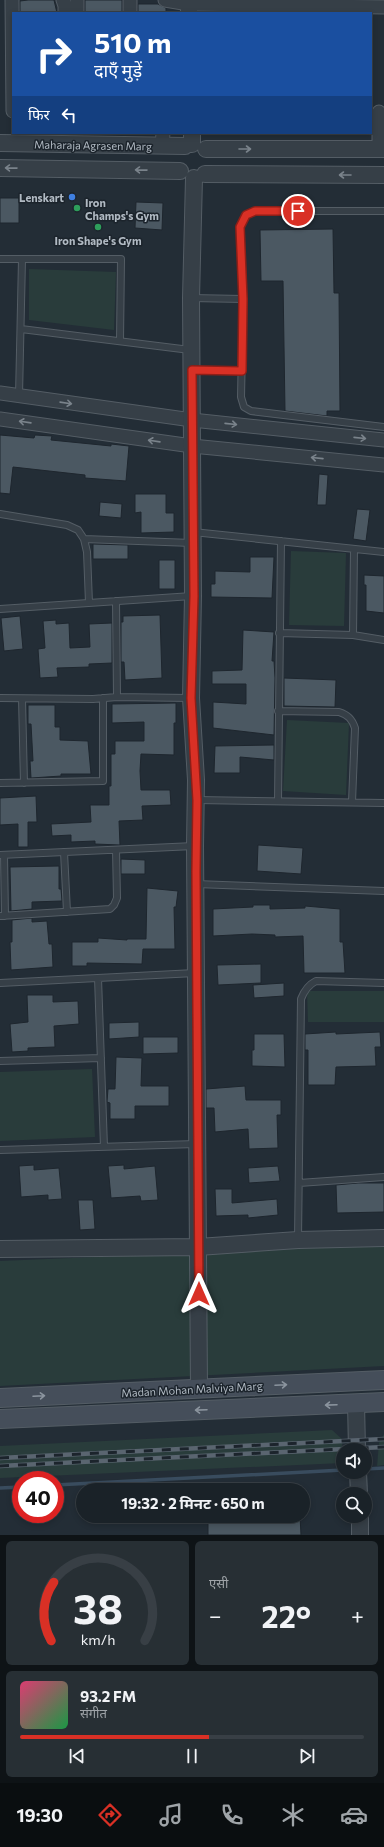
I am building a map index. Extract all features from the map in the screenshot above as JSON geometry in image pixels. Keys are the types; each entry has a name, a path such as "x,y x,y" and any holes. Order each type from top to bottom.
{"main road":[{"name":"Madan Mohan Malviya Marg","path":"0,1398 384,1380"},
{"name":"Madan Mohan Malviya Marg","path":"0,1419 384,1402"}],"street":[{"path":"12,0 12,12"},
{"path":"63,0 65,12"},
{"path":"77,0 77,12"},
{"path":"130,0 130,12"},
{"path":"165,12 165,0 189,6 287,3 379,5"},
{"path":"378,112 381,148"},
{"name":"Maharaja Agrasen Marg","path":"0,143 60,139 163,139 194,143 381,148"},
{"path":"180,171 177,160 181,150 194,143 209,153 210,164 200,176 191,298 194,596 191,698 197,800 195,846 199,1388"},
{"path":"0,168 180,171 189,177 384,175"},
{"path":"0,393 192,420 384,440"},
{"path":"0,419 192,446 384,465"},
{"path":"0,1249 198,1247 298,1240 384,1238"},
{"path":"356,1403 357,1443"},
{"path":"360,1523 360,1535"}],"lane":[{"path":"384,211 255,211 249,212 242,220 240,227 243,299 242,402 244,407 251,411 384,427"},
{"path":"0,259 121,260 120,341"},
{"path":"19,396 22,259"},
{"path":"191,298 243,299"},
{"path":"21,329 192,350"},
{"path":"192,370 242,371"},
{"path":"0,514 67,525 78,530 84,539 87,552 89,603"},
{"path":"84,539 193,538 281,541 384,552"},
{"path":"278,801 281,541"},
{"path":"353,635 354,549"},
{"path":"0,609 194,596"},
{"path":"116,601 117,697"},
{"path":"280,633 353,635 384,640"},
{"path":"0,698 191,698"},
{"path":"0,783 102,781 103,698"},
{"path":"22,699 24,783"},
{"path":"278,711 339,712 347,714 353,720 355,728 352,802"},
{"path":"197,800 384,803"},
{"path":"116,850 117,898 114,905 105,910 3,916 2,855 195,846"},
{"path":"64,852 67,912"},
{"path":"196,884 384,891"},
{"path":"0,983 196,973"},
{"path":"98,978 104,1147"},
{"path":"298,1240 300,1006 304,990 311,983 316,981 384,983"},
{"path":"0,1061 101,1058"},
{"path":"0,1150 198,1144"},
{"path":"299,1183 384,1177"}],"green space":[{"path":"29,269 116,272 114,330 29,320"},
{"path":"291,551 346,553 344,626 289,625"},
{"path":"287,720 349,723 346,795 283,791"},
{"path":"307,991 384,991 384,1022 308,1022"},
{"path":"92,1069 95,1137 0,1141 0,1072"},
{"path":"384,1245 384,1366 0,1386 0,1261"},
{"path":"332,1430 342,1439 342,1443 336,1443 336,1463 64,1475 64,1471 12,1471 12,1477 0,1478 0,1446"},
{"path":"384,1434 384,1465 377,1466 379,1443"}],"building":[{"path":"54,0 57,12 20,12 20,1"},
{"path":"85,0 122,0 122,12 85,12"},
{"path":"138,4 158,4 166,8 166,12 138,12"},
{"path":"0,198 19,198 19,223 0,223"},
{"path":"136,202 163,203 162,230 135,228"},
{"path":"333,229 334,293 339,293 340,411 327,411 327,416 285,411 283,281 261,281 260,230"},
{"path":"0,435 34,438 35,435 52,436 51,440 111,446 111,444 129,446 126,481 85,478 85,475 13,467 10,494 0,493"},
{"path":"319,474 328,475 326,505 317,505"},
{"path":"135,494 166,494 166,513 174,513 174,532 141,533 141,512 135,513"},
{"path":"100,502 122,504 121,518 99,516"},
{"path":"357,509 370,510 366,541 353,539"},
{"path":"93,544 128,545 128,559 93,559"},
{"path":"250,557 274,557 272,598 211,597 211,584 215,584 215,571 250,572"},
{"path":"159,560 175,560 175,589 159,589"},
{"path":"364,575 384,576 384,613 366,611 366,585 364,585"},
{"path":"160,615 162,678 125,680 124,662 121,662 121,622 123,622 123,616"},
{"path":"20,616 23,649 4,651 1,618"},
{"path":"56,620 56,624 69,623 70,648 90,647 89,624 112,623 112,663 89,664 89,667 57,668 58,677 40,678 38,649 45,648 43,621"},
{"path":"243,630 274,632 272,661 274,661 275,678 274,735 213,728 213,702 246,704 246,684 212,684 212,671 242,670"},
{"path":"284,678 336,680 335,707 284,706"},
{"path":"176,703 176,723 174,723 174,755 141,754 140,771 141,790 170,790 171,805 142,806 143,820 119,821 120,845 95,844 95,841 71,842 71,835 52,836 51,824 91,822 90,805 109,805 109,786 111,786 111,754 115,754 115,741 144,741 144,722 112,723 112,704"},
{"path":"28,705 55,705 55,727 60,727 60,740 88,741 91,774 61,774 61,776 31,778 30,761 33,761 31,724 28,724"},
{"path":"274,745 274,760 240,757 240,773 214,773 215,746"},
{"path":"36,796 37,822 28,822 28,847 18,847 18,824 0,825 0,798"},
{"path":"258,845 303,848 301,874 257,871"},
{"path":"121,859 145,860 145,874 121,874"},
{"path":"59,866 59,889 61,889 62,901 32,902 32,909 11,911 10,867"},
{"path":"147,888 178,891 176,907 174,907 175,949 143,949 142,964 87,963 87,966 72,966 72,942 98,942 98,938 127,940 146,939"},
{"path":"253,905 270,905 270,909 305,908 305,906 340,909 340,942 343,942 345,973 304,973 303,936 275,937 275,935 252,934 213,936 213,909 253,907"},
{"path":"32,918 32,922 47,921 49,944 52,944 53,967 11,970 10,942 12,942 12,920"},
{"path":"261,964 261,983 218,985 217,965"},
{"path":"284,983 284,996 254,998 253,985"},
{"path":"27,995 53,995 53,1002 78,1001 79,1024 54,1026 55,1047 28,1048 28,1051 12,1052 10,1024 28,1022"},
{"path":"139,1022 139,1037 109,1039 109,1023"},
{"path":"336,1032 336,1034 380,1032 381,1047 375,1047 376,1066 336,1067 335,1085 308,1085 308,1050 305,1050 305,1034"},
{"path":"254,1034 284,1034 285,1067 252,1066"},
{"path":"143,1037 178,1037 178,1053 143,1054"},
{"path":"116,1057 142,1058 141,1086 169,1086 169,1106 135,1106 135,1119 110,1119 110,1103 107,1102 108,1089 115,1089"},
{"path":"245,1086 246,1100 281,1100 281,1115 277,1115 278,1148 249,1149 248,1129 215,1132 214,1108 206,1108 206,1089"},
{"path":"34,1165 34,1170 59,1168 62,1199 48,1200 48,1195 21,1197 19,1166"},
{"path":"124,1165 124,1169 155,1166 158,1200 141,1201 140,1196 111,1198 108,1166"},
{"path":"278,1166 280,1181 249,1183 248,1168"},
{"path":"384,1183 384,1212 337,1213 336,1185"},
{"path":"215,1189 232,1189 232,1203 277,1199 278,1215 248,1218 248,1215 216,1216"},
{"path":"78,1200 93,1200 95,1229 80,1230"},
{"path":"208,1523 300,1523 301,1535 208,1535"}],"waterway":[{"path":"372,1469 384,1468"},
{"path":"64,1485 336,1470"},
{"path":"0,1488 12,1487"}],"railway":[{"path":"0,1458 384,1439"},
{"path":"0,1466 384,1447"}],"place":[{"name":"Lenskart","path":"72,197"},
{"name":"Iron Champs's Gym","path":"77,208"},
{"name":"Iron Shape's Gym","path":"98,227"}],"route":[{"path":"199,1294 195,846 197,800 191,698 194,596 192,370 242,371 243,299 240,236 242,220 249,212 255,211 298,211"}]}
